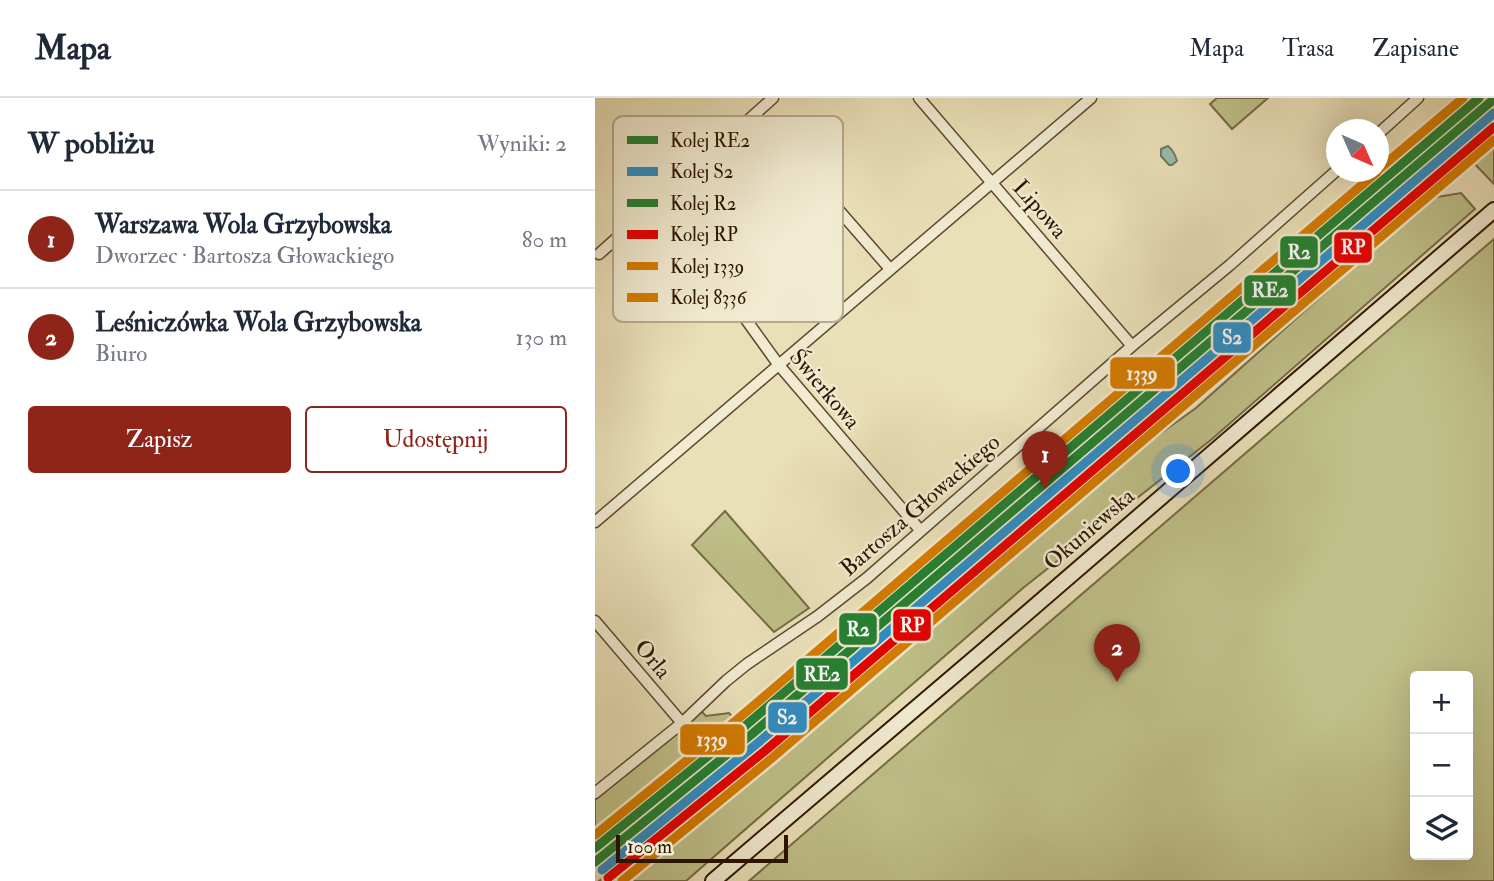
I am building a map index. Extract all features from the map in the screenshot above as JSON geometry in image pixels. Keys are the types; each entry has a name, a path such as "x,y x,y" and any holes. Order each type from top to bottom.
{"main road":[{"name":"Okuniewska","path":"713,881 1494,210"}],"street":[{"path":"755,114 773,98"},
{"name":"Lipowa","path":"919,98 1132,345"},
{"path":"843,309 1091,98"},
{"path":"1389,124 1417,98"},
{"name":"Bartosza Głowackiego","path":"595,793 682,723 747,664 844,596 1326,180"},
{"path":"843,216 890,270"},
{"path":"599,254 613,242"},
{"name":"Świerkowa","path":"748,322 778,364 920,530"},
{"path":"595,522 828,322"},
{"name":"Orla","path":"595,621 682,723"}],"green space":[{"path":"1217,98 1268,98 1232,129 1210,104"},
{"path":"1494,129 1494,184 1469,158 1480,149 1478,142"},
{"path":"1461,193 1475,209 1212,439 1023,588 686,881 599,881 743,770 1007,540 1196,408 1431,198"},
{"path":"1494,239 1494,881 749,881"},
{"path":"725,511 809,608 774,632 692,545"},
{"path":"701,711 706,716 729,713 746,733 738,740 734,737 595,848 595,800"}],"shaded area":[{"path":"1168,146 1177,161 1172,165 1161,156 1161,149"}],"waterway":[{"path":"741,717 1025,474"}],"rail line":[{"name":"1339","path":"1389,161 1463,98"},
{"name":"R2","path":"595,848 745,726 1479,98"},
{"name":"RE2","path":"595,862 752,734 1494,99"},
{"name":"S2","path":"602,870 759,742 1494,113"},
{"name":"RP","path":"608,878 766,750 1494,127"},
{"name":"8336","path":"622,881 772,758 1494,140"},
{"name":"1339","path":"595,835 739,718 1365,182"}],"place":[{"name":"Warszawa Wola Grzybowska","path":"1045,489"},
{"name":"Leśniczówka Wola Grzybowska","path":"1117,682"}]}
